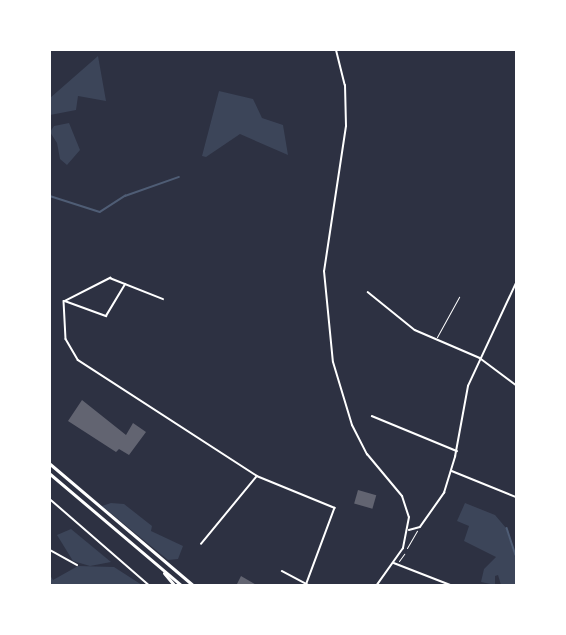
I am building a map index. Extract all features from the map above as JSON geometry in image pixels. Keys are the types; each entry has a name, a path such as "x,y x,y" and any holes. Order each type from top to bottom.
{"highway":[{"path":"50,464 194,585"},
{"path":"50,474 154,564 182,585"},
{"path":"154,564 175,585"}],"street":[{"path":"336,50 345,85 346,126 324,272 333,362 352,425 367,454 402,496 409,530 393,563 376,585"},
{"path":"64,301 106,278 164,299"},
{"path":"409,530 420,527 444,493 457,451 468,386 516,283"},
{"path":"64,301 106,316 125,284"},
{"path":"368,292 415,330 480,358 516,385"},
{"path":"64,301 66,339 78,360 257,476 335,508 306,585"},
{"path":"372,416 457,451"},
{"path":"452,471 516,497"},
{"path":"201,544 257,476"},
{"path":"50,499 150,585"},
{"path":"50,549 77,565"},
{"path":"393,563 442,584 453,585"},
{"path":"282,572 310,585"}],"lane":[{"path":"436,339 459,297"}],"shaded area":[{"path":"98,56 106,101 78,96 76,110 50,115 50,98"},
{"path":"219,91 253,99 262,118 283,125 288,155 240,134 206,157 202,156"},
{"path":"69,123 80,150 67,165 60,159 57,143 50,132 54,126"},
{"path":"111,503 124,504 152,526 151,531 183,546 178,559 168,560 102,506"},
{"path":"465,503 495,515 506,528 516,560 516,585 501,585 498,575 495,576 495,585 481,582 484,569 496,557 464,541 469,526 457,521"},
{"path":"71,529 111,562 90,566 73,561 57,535"},
{"path":"78,566 114,567 142,585 50,585 50,575 53,580"}],"building":[{"path":"82,400 126,435 133,423 146,432 129,455 119,449 116,452 68,421"},
{"path":"358,490 376,495 372,509 354,503"},
{"path":"241,576 258,586 236,586"}],"waterway":[{"path":"50,196 100,212 125,196 179,177"},
{"path":"507,528 516,555"}]}
